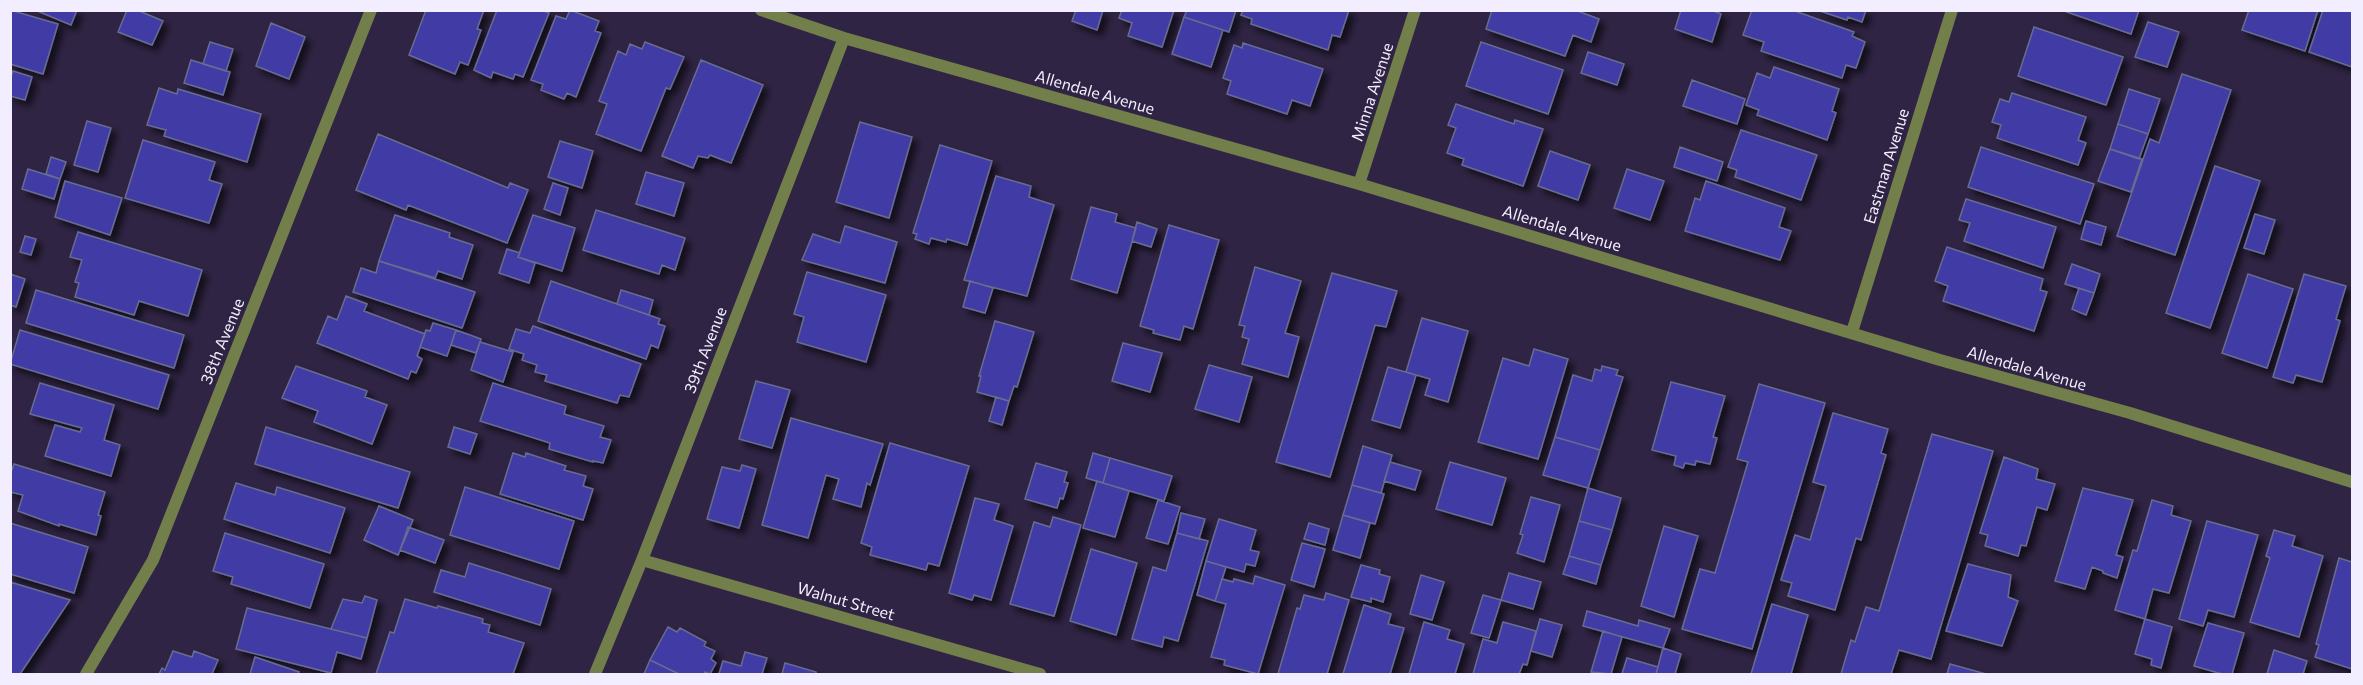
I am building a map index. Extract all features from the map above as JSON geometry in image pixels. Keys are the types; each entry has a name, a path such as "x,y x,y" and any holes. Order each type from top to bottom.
{"street":[{"name":"38th Avenue","path":"86,675 153,560 371,10"},
{"name":"Allendale Avenue","path":"761,10 844,38 1359,184 2352,482"},
{"name":"Minna Avenue","path":"1359,184 1415,10"},
{"name":"Eastman Avenue","path":"1852,332 1952,10"},
{"name":"39th Avenue","path":"595,675 642,560 844,38"},
{"name":"Walnut Street","path":"642,560 1040,675"}],"building":[{"path":"10,10 58,24 43,74 10,64"},
{"path":"35,10 77,10 71,25"},
{"path":"127,10 137,10 163,21 152,45 118,32"},
{"path":"426,10 484,10 477,29 481,30 468,65 460,62 455,74 409,55"},
{"path":"497,10 541,10 549,13 523,77 515,74 513,79 493,72 491,78 474,70"},
{"path":"570,10 599,21 595,31 601,33 576,97 567,93 564,99 541,90 543,84 531,80 556,16 566,19"},
{"path":"1076,10 1103,10 1097,30 1072,21"},
{"path":"1122,10 1174,10 1162,47 1128,36 1132,23 1119,18"},
{"path":"1187,10 1236,10 1229,32 1184,17"},
{"path":"1243,10 1349,10 1340,37 1332,35 1328,50 1251,24 1252,19 1241,15"},
{"path":"1492,10 1575,10 1599,19 1591,42 1573,35 1565,56 1486,29"},
{"path":"1681,10 1711,10 1721,14 1712,42 1675,29"},
{"path":"1752,10 1792,10 1854,32 1852,36 1865,42 1856,68 1846,65 1842,78 1761,51 1764,42 1743,35"},
{"path":"1817,10 1866,10 1862,22 1848,17 1847,20"},
{"path":"2061,10 2139,10 2131,34"},
{"path":"2249,10 2318,10 2305,51 2242,30"},
{"path":"2323,10 2352,10 2352,67 2309,52"},
{"path":"1184,17 1223,30 1211,67 1172,54"},
{"path":"2148,22 2179,32 2167,67 2135,57"},
{"path":"271,23 305,37 289,79 256,66"},
{"path":"2034,27 2123,57 2106,105 2018,76"},
{"path":"210,42 233,49 226,71 203,64"},
{"path":"645,42 684,57 670,89 666,88 641,151 596,134 607,104 599,101 618,51 626,55 630,44 642,49"},
{"path":"1481,42 1563,70 1548,114 1466,86"},
{"path":"1243,43 1323,69 1310,106 1292,100 1287,114 1227,94 1231,81 1223,78 1234,45 1242,48"},
{"path":"1588,52 1624,64 1617,85 1581,73"},
{"path":"191,60 230,72 223,95 184,83"},
{"path":"701,60 763,85 731,163 710,155 708,158 698,156 693,168 662,156"},
{"path":"1774,67 1839,89 1832,111 1836,113 1827,140 1757,115 1759,110 1746,105 1757,73 1770,78"},
{"path":"13,71 32,77 25,100 10,96 10,80"},
{"path":"2182,74 2231,90 2175,255 2117,236 2150,139 2159,143"},
{"path":"1692,80 1745,99 1737,124 1683,106"},
{"path":"159,88 177,94 178,89 261,114 247,162 164,136 166,130 147,125"},
{"path":"2129,89 2160,99 2148,134 2118,124"},
{"path":"2012,93 2086,117 2078,140 2086,143 2078,165 1997,138 2001,125 1992,122 2000,99 2009,102"},
{"path":"1456,104 1514,124 1515,120 1543,129 1523,186 1462,165 1464,159 1447,153 1456,128 1448,125"},
{"path":"87,121 111,128 98,172 74,165"},
{"path":"860,122 912,137 889,218 836,202"},
{"path":"2118,124 2148,134 2139,159 2110,149"},
{"path":"1741,130 1817,155 1801,200 1735,177 1737,170 1728,167"},
{"path":"378,134 508,188 510,183 528,190 507,243 408,205 406,210 356,190"},
{"path":"143,140 215,162 209,180 222,184 209,223 125,198"},
{"path":"560,141 593,151 582,188 548,177"},
{"path":"940,145 992,161 967,245 947,239 946,242 931,238 929,244 915,239 917,234 913,233"},
{"path":"1680,147 1723,162 1717,181 1674,167"},
{"path":"1981,147 2094,184 2080,224 1968,187"},
{"path":"2110,149 2142,159 2131,192 2098,181"},
{"path":"1550,151 1590,165 1578,200 1538,186"},
{"path":"51,157 66,162 60,179 46,174"},
{"path":"2215,166 2260,181 2210,328 2166,313"},
{"path":"28,169 60,179 54,199 22,189"},
{"path":"1627,169 1664,181 1650,220 1614,208"},
{"path":"646,172 684,183 674,216 636,204"},
{"path":"996,176 1031,186 1029,197 1054,205 1027,296 964,280"},
{"path":"65,181 122,198 110,235 55,217"},
{"path":"1706,181 1785,208 1779,227 1791,231 1780,260 1685,231 1695,198 1700,200"},
{"path":"553,183 568,188 560,215 544,209"},
{"path":"1966,199 2056,227 2043,268 1964,241 1970,223 1959,220"},
{"path":"1091,207 1117,214 1115,222 1136,228 1117,293 1071,279"},
{"path":"596,210 685,238 675,270 662,265 659,274 583,250"},
{"path":"2255,214 2275,220 2264,254 2244,248"},
{"path":"395,215 450,233 449,237 473,245 462,279 438,271 435,278 379,261"},
{"path":"533,215 575,228 562,271 518,257"},
{"path":"2086,221 2106,227 2101,245 2081,239"},
{"path":"1137,222 1157,229 1151,247 1132,241"},
{"path":"1169,225 1219,240 1193,329 1184,326 1180,340 1153,333 1154,330 1140,326"},
{"path":"845,226 897,242 885,283 802,260 813,234 840,243"},
{"path":"78,232 202,270 188,316 139,301 134,315 75,297 79,283 75,282 82,260 70,257"},
{"path":"25,236 36,239 31,255 20,252"},
{"path":"1947,247 2043,279 2040,290 2047,292 2034,331 1943,301 1948,286 1935,281"},
{"path":"507,249 520,253 518,257 535,263 529,283 499,273"},
{"path":"379,261 475,292 462,328 353,292 361,268 376,273"},
{"path":"2072,264 2100,274 2094,293 2065,284"},
{"path":"1255,267 1301,281 1285,333 1299,337 1288,377 1242,364 1249,339 1242,337 1245,326 1239,325"},
{"path":"807,272 886,295 866,362 797,342 804,317 794,314"},
{"path":"1332,273 1397,291 1386,327 1375,325 1330,477 1276,462"},
{"path":"10,274 25,279 16,307 10,305"},
{"path":"2248,274 2293,289 2267,368 2222,353"},
{"path":"2304,274 2346,286 2336,319 2340,321 2322,382 2296,375 2293,383 2273,377"},
{"path":"551,281 660,319 658,324 665,326 658,348 651,345 646,359 538,321"},
{"path":"970,281 993,288 985,313 963,307"},
{"path":"2079,288 2094,293 2086,315 2072,309"},
{"path":"36,290 184,335 174,368 26,323"},
{"path":"621,290 653,300 649,315 617,304"},
{"path":"346,296 367,304 364,311 425,334 417,356 422,359 416,373 411,371 408,379 317,343 328,316 337,320"},
{"path":"1422,318 1468,331 1448,402 1425,395 1430,379 1406,372"},
{"path":"995,321 1034,332 1017,387 1014,386 1009,401 977,392 981,376 979,376"},
{"path":"433,323 456,330 447,356 420,347 426,330 430,331"},
{"path":"533,326 641,364 629,397 620,395 617,403 545,381 547,375 535,372 537,365 522,360 524,354 509,349 516,329 530,333"},
{"path":"20,330 169,375 158,409 10,364"},
{"path":"456,330 481,339 476,353 451,345"},
{"path":"480,342 513,352 503,382 471,370"},
{"path":"1123,343 1162,353 1150,392 1112,381"},
{"path":"1534,349 1568,359 1538,459 1478,442 1503,358 1529,366"},
{"path":"1209,365 1252,377 1239,422 1195,409"},
{"path":"296,366 367,391 365,397 387,405 372,444 314,422 318,411 282,398"},
{"path":"1602,366 1618,370 1616,375 1623,377 1600,450 1555,437 1573,375 1592,381 1595,369 1601,371"},
{"path":"1388,367 1416,375 1400,428 1372,420"},
{"path":"756,381 790,390 772,448 739,439"},
{"path":"1671,382 1725,396 1713,437 1717,438 1710,464 1696,461 1695,465 1685,463 1683,468 1674,465 1676,456 1652,450"},
{"path":"40,383 114,405 104,440 120,445 111,476 45,456 55,425 80,432 82,428 30,414"},
{"path":"493,383 566,406 564,414 604,426 600,437 611,440 603,463 549,449 550,443 480,421"},
{"path":"1759,384 1825,403 1752,649 1682,629 1700,569 1715,573 1748,462 1737,459"},
{"path":"996,397 1009,401 1002,425 989,421"},
{"path":"1833,413 1888,429 1881,453 1886,455 1861,540 1856,538 1835,610 1788,596 1792,583 1781,580 1795,535 1810,540 1826,486 1813,482"},
{"path":"791,418 883,444 870,485 867,483 861,507 833,499 839,479 826,475 808,538 762,525"},
{"path":"266,427 410,472 398,508 255,464"},
{"path":"454,427 477,434 470,454 448,447"},
{"path":"1932,434 1993,451 1931,659 1899,650 1891,674 1841,674 1851,640 1855,642 1866,607 1879,611"},
{"path":"1555,437 1600,450 1588,488 1543,475"},
{"path":"890,443 969,466 939,566 928,563 926,570 870,555 872,547 861,543"},
{"path":"1363,446 1392,455 1381,493 1352,485"},
{"path":"513,453 525,457 526,453 566,466 564,470 586,476 583,486 593,489 583,520 500,494"},
{"path":"1093,453 1110,458 1103,483 1086,478"},
{"path":"2004,457 2038,469 2036,479 2055,484 2047,510 2037,507 2026,546 2021,545 2018,556 1985,546 1988,535 1980,533"},
{"path":"1110,458 1172,476 1164,501 1103,483"},
{"path":"1390,462 1421,471 1415,490 1384,481"},
{"path":"1450,462 1506,478 1492,525 1436,509"},
{"path":"1036,463 1067,472 1064,482 1068,483 1063,499 1060,498 1057,508 1025,499"},
{"path":"14,464 105,492 98,515 101,516 96,535 59,524 59,526 18,511 23,495 10,492 10,475"},
{"path":"742,465 756,469 739,528 707,519 722,467 740,471"},
{"path":"1097,481 1129,491 1115,537 1083,528"},
{"path":"236,483 275,495 277,487 345,508 330,553 224,519"},
{"path":"1352,485 1384,494 1375,524 1343,515"},
{"path":"465,487 574,521 559,569 450,535"},
{"path":"1588,488 1621,498 1612,530 1579,521"},
{"path":"2083,488 2133,500 2116,555 2123,557 2117,578 2092,567 2085,589 2055,581"},
{"path":"1531,497 1560,505 1544,562 1517,553"},
{"path":"975,498 999,504 994,520 1013,526 991,600 974,595 972,600 949,593"},
{"path":"1158,500 1180,507 1168,544 1146,538"},
{"path":"2152,500 2173,506 2171,515 2191,521 2169,593 2153,589 2145,619 2115,610 2133,550 2137,551"},
{"path":"379,506 413,520 398,555 364,540"},
{"path":"1181,513 1205,519 1199,539 1177,533"},
{"path":"1343,515 1370,523 1360,558 1333,550"},
{"path":"1053,517 1081,525 1054,616 1010,604 1034,522 1050,527"},
{"path":"1219,519 1256,530 1250,550 1259,552 1255,566 1246,564 1244,572 1206,561"},
{"path":"1579,521 1612,530 1601,565 1569,556"},
{"path":"2207,521 2258,535 2234,617 2208,610 2203,626 2179,619"},
{"path":"10,523 88,547 74,593 10,574"},
{"path":"1309,523 1329,529 1325,545 1304,539"},
{"path":"1664,526 1698,536 1674,617 1641,606"},
{"path":"408,527 444,540 435,563 400,550"},
{"path":"2274,530 2295,536 2292,546 2323,556 2299,637 2250,622 2270,558 2266,556"},
{"path":"225,533 324,564 310,608 231,584 233,577 213,571"},
{"path":"1177,533 1208,541 1178,641 1164,637 1162,647 1132,639 1153,567 1166,571"},
{"path":"1302,543 1325,549 1314,587 1291,580"},
{"path":"1091,549 1137,563 1116,635 1070,621"},
{"path":"1569,556 1601,565 1596,584 1563,574"},
{"path":"2339,558 2352,562 2352,669 2315,657 2319,645 2316,644"},
{"path":"1206,561 1226,567 1215,601 1197,595"},
{"path":"469,563 551,589 540,625 434,592 441,570 465,577"},
{"path":"1968,564 2011,575 2008,597 2018,601 2002,646 1946,631"},
{"path":"1361,565 1380,570 1379,574 1390,577 1383,602 1371,598 1371,602 1351,597"},
{"path":"1509,573 1541,582 1533,609 1501,600"},
{"path":"1421,575 1444,582 1432,620 1410,614"},
{"path":"1255,576 1285,585 1258,674 1224,665 1225,660 1211,657 1226,604 1215,601 1222,579 1233,582 1234,579 1253,584"},
{"path":"10,582 70,600 20,674 10,674"},
{"path":"1326,593 1349,600 1327,674 1278,674 1297,608 1300,609 1304,595 1324,600"},
{"path":"1483,595 1501,600 1489,638 1471,633"},
{"path":"365,596 377,600 367,638 331,629 343,599 362,603"},
{"path":"405,599 483,619 482,623 490,625 488,632 524,643 513,674 376,674 390,632 394,633"},
{"path":"1772,604 1808,615 1791,674 1751,674"},
{"path":"1364,605 1391,614 1388,624 1404,628 1390,674 1343,674"},
{"path":"247,608 367,638 361,659 337,652 331,673 236,649"},
{"path":"1587,611 1638,626 1639,620 1670,629 1663,648 1583,626"},
{"path":"1540,619 1562,625 1552,657 1531,651"},
{"path":"2145,619 2172,627 2161,668 2151,665 2152,659 2135,654"},
{"path":"1424,622 1450,630 1447,639 1464,644 1455,674 1409,674"},
{"path":"1503,622 1536,631 1527,665 1523,664 1519,674 1473,674 1483,639 1497,643"},
{"path":"2208,623 2244,633 2232,674 2222,674 2194,666"},
{"path":"668,627 677,632 680,628 706,642 704,646 715,651 711,659 716,663 710,674 705,672 704,674 679,674 650,660"},
{"path":"1603,631 1622,637 1611,674 1591,672"},
{"path":"1663,648 1681,654 1675,674 1656,674"},
{"path":"2274,650 2307,661 2303,674 2267,674"},
{"path":"173,651 192,657 194,651 218,660 212,674 159,674 162,668 165,670"},
{"path":"745,652 767,658 762,674 719,674 723,661 741,666"},
{"path":"255,657 299,672 298,674 250,674"},
{"path":"1627,658 1658,667 1656,674 1622,674"},
{"path":"650,660 679,674 644,674"},
{"path":"785,663 816,672 816,674 782,674"},
{"path":"1950,664 1986,674 1947,674"}]}
